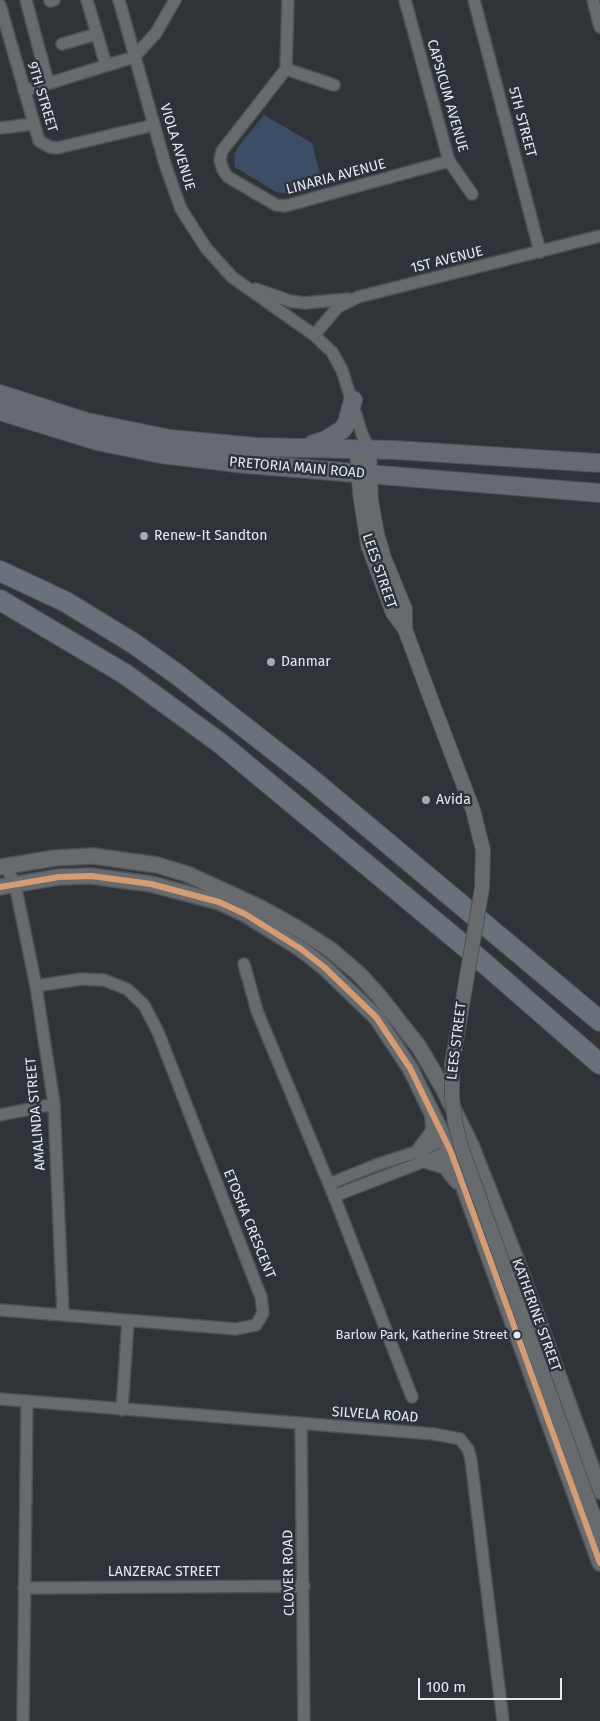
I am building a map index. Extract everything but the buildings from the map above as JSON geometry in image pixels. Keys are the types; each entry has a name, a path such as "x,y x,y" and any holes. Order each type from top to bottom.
{"highway":[{"path":"0,557 36,579 57,597"},
{"path":"0,571 57,597 133,643 251,730 600,1021"},
{"path":"0,600 125,674 220,743 468,950 600,1064"},
{"path":"0,614 53,640 72,642"}],"main road":[{"name":"PRETORIA MAIN ROAD","path":"0,394 72,418 157,437 257,447 300,448 363,444 600,463"},
{"path":"300,448 326,440 342,430 347,423 353,400"},
{"name":"PRETORIA MAIN ROAD","path":"0,411 97,441 161,454 600,493"},
{"name":"KATHERINE STREET","path":"2,866 55,858 94,856 157,865 187,874 220,888 297,928 331,950 360,975 380,996 424,1054 465,1134 516,1259 600,1492"},
{"name":"KATHERINE STREET","path":"0,887 59,877 92,876 127,879 182,891 219,902 244,914 301,949 324,967 376,1017 410,1068 448,1146 600,1563"},
{"path":"433,1114 434,1131 424,1156 449,1170 467,1197"}],"street":[{"path":"26,0 48,83"},
{"path":"87,0 106,66"},
{"name":"VIOLA AVENUE","path":"119,0 165,164 182,209 206,248 232,277 314,336 338,360 353,400 363,444"},
{"path":"24,90 134,57 156,33 175,0"},
{"path":"288,0 286,69 334,85"},
{"name":"CAPSICUM AVENUE","path":"405,0 449,161 472,194"},
{"name":"5TH STREET","path":"474,0 540,252"},
{"path":"592,0 600,27"},
{"name":"9TH STREET","path":"0,4 39,141 50,147 57,148 154,125"},
{"path":"62,44 97,34"},
{"name":"LINARIA AVENUE","path":"286,69 222,151 220,160 223,170 228,177 276,205 293,205 449,161"},
{"path":"0,128 33,124"},
{"name":"1ST AVENUE","path":"314,336 338,307 358,298 600,236"},
{"name":"VIOLA AVENUE","path":"242,284 276,296 304,302 358,298"},
{"name":"LEES STREET","path":"363,444 368,545 393,613 405,629 473,810 482,840 482,888 452,1064 452,1098 455,1122 463,1153 600,1534"},
{"name":"AMALINDA STREET","path":"2,866 15,884 36,986 54,1104 63,1315"},
{"path":"244,964 257,1011 334,1196 412,1397"},
{"name":"ETOSHA CRESCENT","path":"0,1310 226,1329 246,1328 260,1320 263,1304 158,1032 144,1005 128,989 104,980 81,980 36,986"},
{"path":"0,1115 54,1104"},
{"path":"334,1196 448,1146 465,1134"},
{"path":"329,1184 376,1165 424,1156"},
{"path":"122,1410 128,1321"},
{"name":"SILVELA ROAD","path":"0,1399 434,1434 454,1437 465,1443 471,1460 503,1721"},
{"path":"24,1721 27,1401"},
{"name":"CLOVER ROAD","path":"301,1424 304,1721"},
{"name":"LANZERAC STREET","path":"24,1588 304,1586"}],"shaded area":[{"path":"264,115 312,143 323,186 294,195 276,192 235,167 234,155 238,147"}],"transit line":[{"path":"0,887 59,877 91,876 151,884 219,902 245,914 301,949 324,967 376,1017 410,1068 451,1152 600,1563"}],"place":[{"name":"Renew-It Sandton","path":"144,536"},
{"name":"Danmar","path":"271,662"},
{"name":"Avida","path":"426,800"},
{"name":"Barlow Park, Katherine Street","path":"517,1335"}]}
